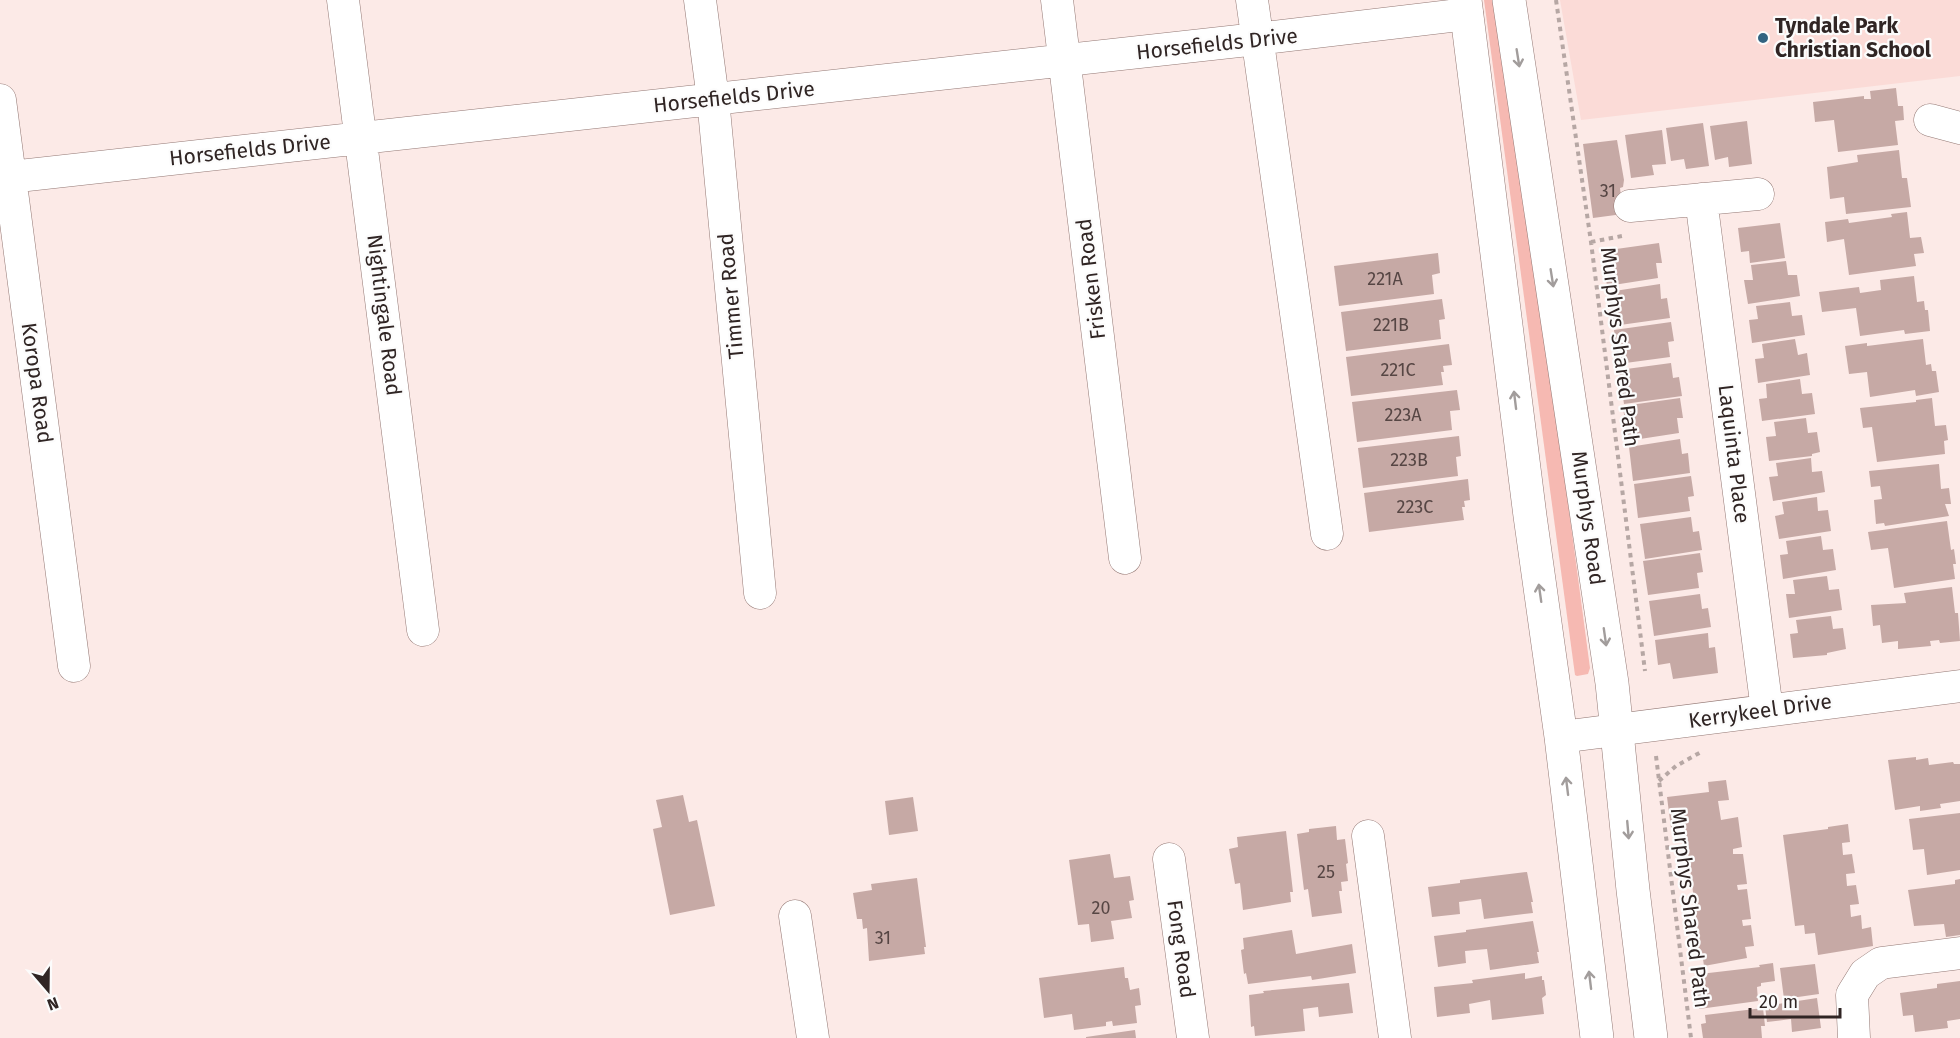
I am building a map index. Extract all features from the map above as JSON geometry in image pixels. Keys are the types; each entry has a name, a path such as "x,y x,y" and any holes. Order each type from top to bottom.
{"main road":[{"name":"Murphys Road","path":"1509,0 1612,683 1651,1038"},
{"path":"1466,7 1530,516 1561,738 1597,1038"}],"street":[{"name":"Nightingale Road","path":"343,0 423,630"},
{"name":"Timmer Road","path":"700,0 713,99 760,593"},
{"name":"Frisken Road","path":"1057,0 1125,558"},
{"path":"1252,0 1327,534"},
{"name":"Horsefields Drive","path":"5,178 1257,39 1466,7"},
{"name":"Koropa Road","path":"0,100 5,178 75,666"},
{"path":"1930,120 1960,128"},
{"path":"1630,206 1758,194"},
{"name":"Laquinta Place","path":"1701,199 1767,710"},
{"name":"Kerrykeel Drive","path":"1561,738 1960,686"},
{"path":"1368,836 1395,1038"},
{"name":"Fong Road","path":"1169,859 1193,1038"},
{"path":"795,916 813,1038"},
{"path":"1854,1038 1852,995 1865,974 1881,963 1960,953"}],"path":[{"name":"Murphys Shared Path","path":"1556,0 1592,242 1646,678"},
{"name":"Murphys Shared Path","path":"1659,781 1676,766 1708,747"},
{"name":"Murphys Shared Path","path":"1656,761 1691,1038"}],"shaded area":[{"path":"1484,0 1501,0 1590,668 1588,674 1577,676 1575,675"},
{"name":"Tyndale Park Christian School","path":"1560,0 1960,0 1960,76 1581,120"}],"building":[{"path":"1896,88 1898,106 1903,106 1904,120 1895,121 1898,145 1838,152 1834,120 1815,122 1813,102 1864,96 1864,99 1871,99 1870,91"},
{"path":"1747,121 1752,164 1729,167 1728,157 1715,160 1710,126"},
{"path":"1703,123 1709,166 1686,169 1684,159 1671,161 1666,128"},
{"path":"1662,130 1666,164 1652,165 1654,175 1631,178 1625,135"},
{"path":"1617,140 1624,180 1623,187 1620,188 1623,214 1593,218 1583,144"},
{"path":"1899,150 1902,178 1907,178 1911,207 1846,214 1844,197 1830,199 1827,167 1858,162 1857,155"},
{"path":"1907,212 1910,238 1921,237 1924,253 1914,254 1916,266 1849,275 1844,239 1827,242 1825,222 1848,219 1849,223 1892,217 1891,214"},
{"path":"1780,223 1785,258 1750,263 1749,251 1741,252 1738,228"},
{"path":"1659,243 1662,263 1656,263 1658,278 1607,286 1602,251"},
{"path":"1438,253 1440,273 1432,275 1434,294 1339,306 1334,266"},
{"path":"1786,261 1788,275 1797,275 1800,296 1748,304 1744,280 1753,280 1751,265"},
{"path":"1914,276 1917,302 1924,301 1925,310 1928,310 1930,331 1905,334 1904,330 1860,336 1856,308 1822,312 1819,292 1859,287 1860,293 1881,290 1880,280"},
{"path":"1660,284 1661,299 1667,298 1670,318 1613,326 1608,292"},
{"path":"1442,299 1445,319 1439,320 1441,339 1346,351 1341,312"},
{"path":"1790,302 1792,316 1802,315 1805,335 1752,343 1749,320 1758,319 1756,306"},
{"path":"1671,322 1674,341 1668,342 1670,357 1618,364 1614,330"},
{"path":"1795,339 1798,355 1807,353 1810,375 1758,383 1755,359 1764,358 1762,344"},
{"path":"1923,339 1926,365 1931,364 1932,371 1936,371 1939,392 1916,396 1915,390 1870,397 1867,372 1849,374 1845,346 1867,343 1867,346"},
{"path":"1449,344 1452,365 1443,366 1444,372 1441,372 1443,385 1351,396 1346,357"},
{"path":"1671,363 1673,378 1679,377 1682,396 1624,404 1619,370"},
{"path":"1800,379 1802,394 1812,393 1815,414 1762,421 1759,399 1767,398 1766,384"},
{"path":"1457,390 1460,410 1450,411 1452,430 1357,442 1352,402"},
{"path":"1680,398 1683,418 1677,418 1679,433 1627,441 1623,406"},
{"path":"1932,398 1935,426 1946,425 1948,440 1944,441 1945,454 1877,462 1872,427 1863,428 1860,408"},
{"path":"1806,418 1808,433 1817,432 1820,452 1812,456 1769,461 1766,437 1776,436 1774,422"},
{"path":"1459,436 1461,456 1456,457 1458,476 1363,488 1358,448"},
{"path":"1680,439 1682,454 1688,453 1690,473 1633,481 1629,447"},
{"path":"1811,458 1812,472 1822,471 1825,492 1773,501 1769,477 1778,476 1776,463"},
{"path":"1939,464 1941,489 1949,488 1951,504 1945,504 1949,516 1885,526 1884,523 1876,524 1874,500 1882,499 1880,486 1871,487 1869,471"},
{"path":"1691,476 1694,496 1688,497 1690,511 1638,518 1634,484"},
{"path":"1468,479 1470,500 1464,501 1465,507 1462,507 1464,520 1369,532 1364,493"},
{"path":"1817,497 1818,511 1828,510 1831,531 1779,539 1775,516 1784,514 1782,502"},
{"path":"1691,517 1693,532 1699,531 1702,550 1645,559 1640,524"},
{"path":"1947,521 1951,550 1954,549 1955,579 1894,588 1888,548 1871,550 1868,532"},
{"path":"1821,536 1823,550 1833,549 1836,570 1783,579 1780,555 1788,554 1786,541"},
{"path":"1700,553 1703,572 1697,573 1699,588 1648,595 1643,561"},
{"path":"1827,576 1829,590 1839,589 1842,610 1789,618 1786,594 1795,594 1793,580"},
{"path":"1952,587 1955,613 1958,613 1960,641 1940,643 1939,640 1930,641 1931,646 1898,649 1898,641 1882,643 1880,625 1873,626 1871,605 1906,603 1904,593"},
{"path":"1700,594 1702,609 1708,608 1711,627 1654,636 1649,601"},
{"path":"1831,616 1833,629 1843,628 1846,649 1827,653 1827,655 1793,658 1790,634 1798,633 1796,620"},
{"path":"1708,633 1709,648 1715,647 1718,673 1673,679 1670,663 1658,665 1655,640"},
{"path":"1916,757 1916,760 1928,758 1929,765 1953,762 1960,764 1960,801 1940,804 1941,808 1920,811 1920,806 1895,810 1888,760"},
{"path":"1726,780 1729,800 1718,801 1721,820 1738,817 1742,847 1733,849 1733,854 1743,854 1747,884 1737,885 1738,890 1747,889 1751,919 1742,920 1743,926 1751,925 1754,946 1745,947 1747,958 1704,966 1702,952 1695,953 1692,934 1698,933 1685,827 1671,828 1667,797 1709,792 1708,782"},
{"path":"683,795 689,822 697,820 715,906 670,915 653,829 662,827 656,800"},
{"path":"913,797 918,831 889,835 885,801"},
{"path":"1960,813 1960,870 1927,875 1924,849 1913,850 1909,819"},
{"path":"1848,824 1850,842 1842,843 1843,855 1852,854 1855,873 1846,874 1847,886 1856,885 1859,904 1850,905 1851,917 1861,915 1862,929 1871,927 1873,946 1818,955 1815,933 1805,934 1804,925 1795,926 1783,835"},
{"path":"1336,826 1337,840 1345,839 1348,863 1346,864 1348,881 1341,882 1342,891 1339,891 1342,913 1312,917 1308,889 1304,890 1297,834 1309,832 1309,829"},
{"path":"1286,831 1293,892 1290,892 1291,902 1243,910 1240,883 1235,884 1229,849 1238,847 1237,837"},
{"path":"1110,854 1114,878 1130,876 1134,900 1129,901 1132,918 1111,921 1114,939 1091,942 1089,924 1078,925 1069,860"},
{"path":"1527,872 1533,913 1484,919 1481,899 1459,902 1460,914 1432,917 1428,887 1460,883 1460,880"},
{"path":"917,878 925,954 869,961 867,928 863,929 862,919 857,919 853,893 872,890 871,884"},
{"path":"1960,879 1960,935 1946,937 1944,924 1914,926 1908,890 1955,884 1955,880"},
{"path":"1533,921 1539,963 1490,970 1487,949 1465,951 1466,963 1438,967 1434,936"},
{"path":"1292,930 1296,954 1352,944 1356,973 1312,980 1311,976 1248,984 1246,973 1244,974 1241,950 1244,949 1243,938"},
{"path":"1773,963 1775,981 1761,983 1761,986 1757,987 1758,1001 1699,1009 1695,984 1701,983 1700,974 1760,967 1759,965"},
{"path":"1815,964 1819,994 1784,999 1780,968"},
{"path":"1124,967 1125,978 1128,978 1130,990 1139,988 1141,1005 1135,1006 1137,1023 1113,1026 1112,1021 1106,1022 1106,1026 1074,1030 1072,1014 1044,1018 1039,978"},
{"path":"1525,973 1525,979 1542,976 1544,980 1546,995 1542,998 1544,1014 1492,1020 1490,1000 1469,1004 1470,1013 1437,1017 1434,987 1473,983 1472,980"},
{"path":"1960,981 1960,1019 1947,1021 1948,1028 1915,1032 1913,1015 1903,1016 1900,993 1937,988 1937,984"},
{"path":"1349,983 1353,1013 1319,1017 1318,1007 1303,1009 1305,1031 1255,1036 1254,1026 1251,1027 1249,995 1264,993 1263,991"},
{"path":"1817,998 1821,1028 1792,1032 1791,1019 1767,1022 1765,1006"},
{"path":"1763,1008 1765,1026 1761,1026 1762,1038 1703,1038 1701,1024 1706,1023 1705,1015"},
{"path":"1135,1030 1136,1038 1086,1038 1086,1037"}],"place":[{"name":"Tyndale Park Christian School","path":"1763,38"}]}
